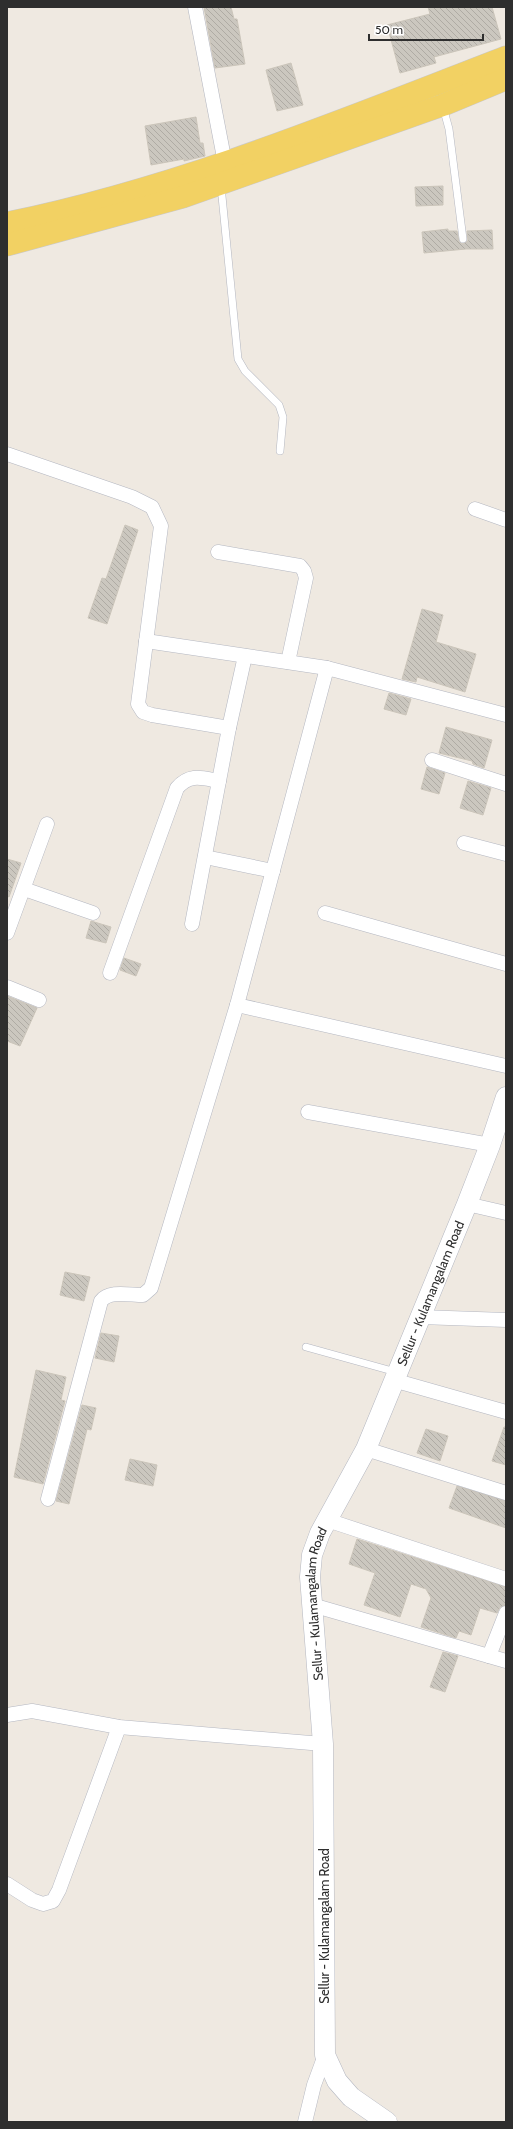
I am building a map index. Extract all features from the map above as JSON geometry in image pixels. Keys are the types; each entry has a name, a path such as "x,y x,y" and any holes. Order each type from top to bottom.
{"main road":[{"path":"7,245 184,197 220,176 506,57"},
{"path":"7,223 117,195 220,176 445,112 506,79"},
{"name":"Sellur - Kulamangalam Road","path":"387,2122 351,2097 337,2081 325,2056 323,1744 310,1577 312,1555 320,1533 366,1449 467,1204 490,1145 506,1097"}],"street":[{"path":"194,7 220,176"},
{"path":"7,454 132,497 152,508 161,526 138,704 143,712 152,715 229,728"},
{"path":"475,509 506,520"},
{"path":"218,552 300,566 304,571 306,578 288,662"},
{"path":"146,641 327,668 506,715"},
{"path":"192,924 229,728 245,656"},
{"path":"48,1499 101,1302 104,1296 111,1294 143,1295 151,1288 237,1006 327,668"},
{"path":"432,760 506,784"},
{"path":"110,973 177,788 184,780 193,778 220,780"},
{"path":"7,933 47,824"},
{"path":"464,842 506,854"},
{"path":"205,857 273,871"},
{"path":"24,889 93,913"},
{"path":"325,914 506,964"},
{"path":"7,987 39,1000"},
{"path":"237,1006 506,1066"},
{"path":"308,1112 490,1145"},
{"path":"467,1204 506,1213"},
{"path":"420,1317 506,1320"},
{"path":"395,1376 506,1412"},
{"path":"366,1449 506,1493"},
{"path":"327,1520 506,1579"},
{"path":"312,1605 506,1661"},
{"path":"489,1656 506,1613"},
{"path":"7,1715 32,1711 119,1727 323,1744"},
{"path":"7,1884 32,1900 44,1904 53,1902 59,1890 119,1727"},
{"path":"306,2122 314,2085 325,2056"}],"lane":[{"path":"445,112 449,129 463,239"},
{"path":"220,176 238,359 245,371 279,405 283,417 280,451"},
{"path":"306,1347 395,1376"}],"building":[{"path":"204,7 231,7 234,19 237,19 245,64 215,68"},
{"path":"428,7 492,7 501,39 434,57 436,63 400,73 387,25 430,14"},
{"path":"291,63 303,105 277,111 266,70"},
{"path":"196,117 200,143 203,143 205,156 184,161 184,159 151,165 145,126"},
{"path":"443,186 443,205 416,206 415,187"},
{"path":"448,229 448,231 457,231 459,242 463,244 468,241 467,231 492,230 493,249 466,249 424,253 422,232"},
{"path":"125,525 138,530 107,624 88,618 102,578 106,579"},
{"path":"422,609 443,615 436,642 476,654 465,692 417,677 416,682 402,679"},
{"path":"389,693 411,699 406,715 384,709"},
{"path":"446,727 492,740 484,768 473,764 472,761 439,753"},
{"path":"427,767 445,773 439,794 421,789"},
{"path":"468,781 491,788 483,815 460,808"},
{"path":"7,859 21,863 9,897 7,896"},
{"path":"91,921 111,927 106,943 86,938"},
{"path":"124,958 141,964 136,976 120,970"},
{"path":"7,996 37,1008 20,1046 7,1041"},
{"path":"65,1272 90,1277 84,1301 60,1295"},
{"path":"101,1333 119,1336 114,1362 95,1358"},
{"path":"36,1370 66,1377 61,1400 65,1401 43,1484 14,1477"},
{"path":"82,1405 96,1408 91,1430 87,1429 69,1504 56,1501"},
{"path":"504,1427 506,1427 506,1465 492,1461"},
{"path":"426,1429 448,1436 440,1461 417,1453"},
{"path":"130,1459 157,1465 153,1486 125,1480"},
{"path":"457,1486 506,1501 506,1528 449,1508"},
{"path":"357,1539 506,1587 506,1605 500,1607 497,1613 480,1608 471,1635 459,1631 456,1638 421,1627 431,1598 426,1589 411,1584 400,1617 364,1605 375,1573 349,1564"},
{"path":"443,1652 458,1656 445,1692 430,1687"}]}
